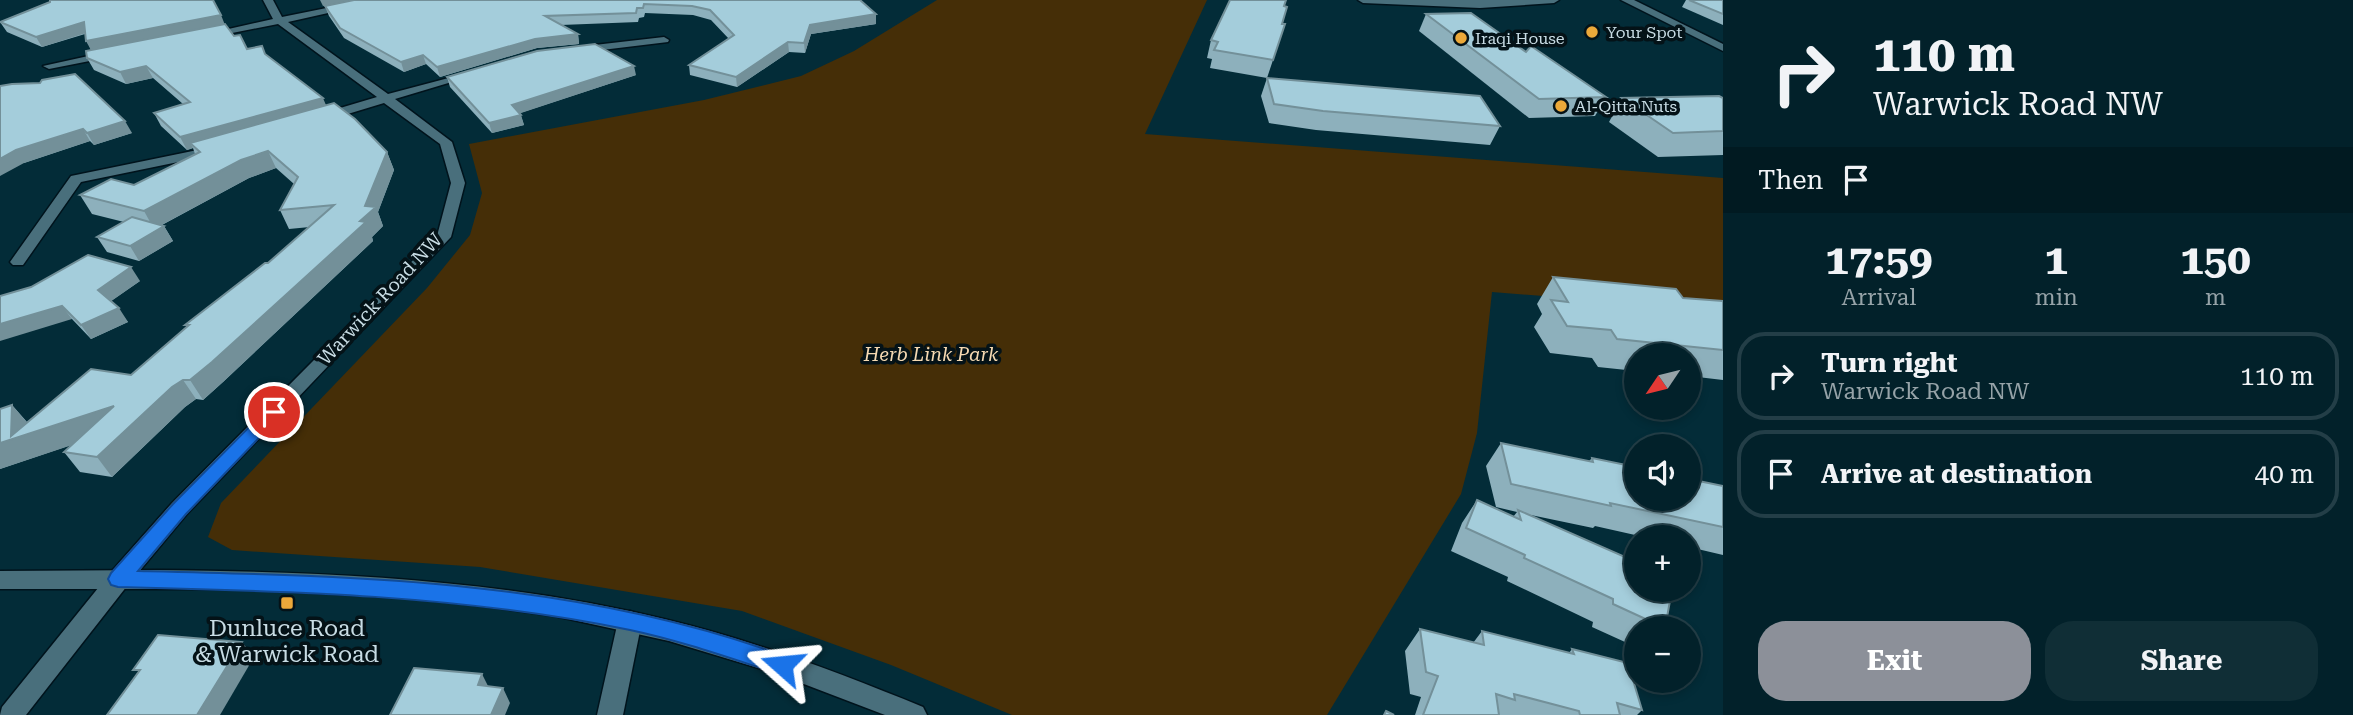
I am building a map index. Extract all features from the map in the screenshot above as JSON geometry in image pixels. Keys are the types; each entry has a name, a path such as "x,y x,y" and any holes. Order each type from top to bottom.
{"street":[{"name":"Warwick Road NW","path":"11,715 118,579 179,509 444,237 458,183 446,142 279,20 268,0"},
{"path":"198,36 381,0"},
{"path":"1363,0 1480,5 1553,0"},
{"path":"1626,0 1723,48"},
{"path":"563,51 664,40"},
{"path":"49,66 117,52"},
{"path":"307,122 487,69"},
{"path":"18,262 76,179 230,146"},
{"path":"0,580 118,579 301,583 400,589 540,605 631,621 682,634 808,673 914,715"},
{"path":"610,715 631,621"}],"green space":[{"name":"Herb Link Park","path":"937,0 1207,0 1145,134 1723,178 1723,310 1492,292 1477,433 1461,494 1327,715 1012,715 891,665 742,611 480,567 232,550 208,537 221,503 427,288 470,235 482,193 469,144 704,100 801,76 854,51"}],"building":[{"path":"50,0 213,0 221,15 86,41 84,22 36,37 0,22"},
{"path":"354,0 860,0 876,14 810,25 804,43 788,42 736,77 689,65 734,35 710,10 692,6 644,4 643,8 637,8 636,13 545,16 578,34 535,39 437,67 423,55 401,62 340,28 325,6"},
{"path":"1230,0 1286,0 1284,6 1287,7 1282,24 1285,24 1273,60 1214,50 1218,42 1211,40"},
{"path":"1689,0 1723,0 1723,14"},
{"path":"1471,13 1526,52 1531,46 1606,97 1539,99 1426,14"},
{"path":"225,24 234,36 240,35 247,49 262,46 265,54 323,98 180,137 154,113 190,102 146,66 120,72 87,58 86,51"},
{"path":"595,44 634,66 512,105 521,115 489,123 447,77 537,51"},
{"path":"75,74 125,121 87,133 83,129 16,150 0,159 0,86 40,83 42,80"},
{"path":"1267,78 1480,96 1500,126 1323,111 1274,104"},
{"path":"1622,98 1723,98 1723,131 1673,133"},
{"path":"334,103 355,119 387,152 365,206 376,207 360,221 366,222 212,362 190,380 183,380 172,387 97,457 64,452 114,406 0,443 0,409 12,405 11,436 91,369 131,375 189,325 185,325 268,263 334,205 280,210 298,177 268,151 241,160 144,211 80,195 111,179 134,185 200,152 190,143"},
{"path":"132,217 164,226 130,246 97,237"},
{"path":"88,255 131,267 98,290 119,308 81,325 62,306 0,324 0,296 31,287"},
{"path":"1553,277 1676,289 1683,298 1723,301 1723,350 1701,348 1701,343 1656,343 1617,339 1611,330 1567,326 1551,300 1568,302"},
{"path":"1501,443 1593,462 1592,458 1624,465 1624,506 1610,503 1611,506 1511,484"},
{"path":"1701,481 1723,486 1723,527 1648,511 1701,511"},
{"path":"1477,500 1521,520 1518,510 1624,556 1624,602 1670,602 1667,616 1639,616 1613,604 1613,599 1466,528"},
{"path":"1420,629 1484,645 1482,631 1574,654 1572,649 1624,662 1624,693 1637,693 1642,710 1617,703 1620,715 1580,715 1579,711 1514,694 1515,700 1496,694 1499,715 1423,715 1438,676 1426,672"},
{"path":"158,635 242,642 197,715 107,715 140,670 133,670"},
{"path":"414,668 482,674 478,685 503,688 491,715 390,715"}],"place":[{"name":"Your Spot","path":"1592,32"},
{"name":"Iraqi House","path":"1461,38"},
{"name":"Al-Qitta Nuts","path":"1561,106"},
{"name":"Dunluce Road & Warwick Road","path":"287,603"}],"route":[{"path":"274,412 179,509 118,579 301,583 400,589 540,605 631,621 782,665"}]}
